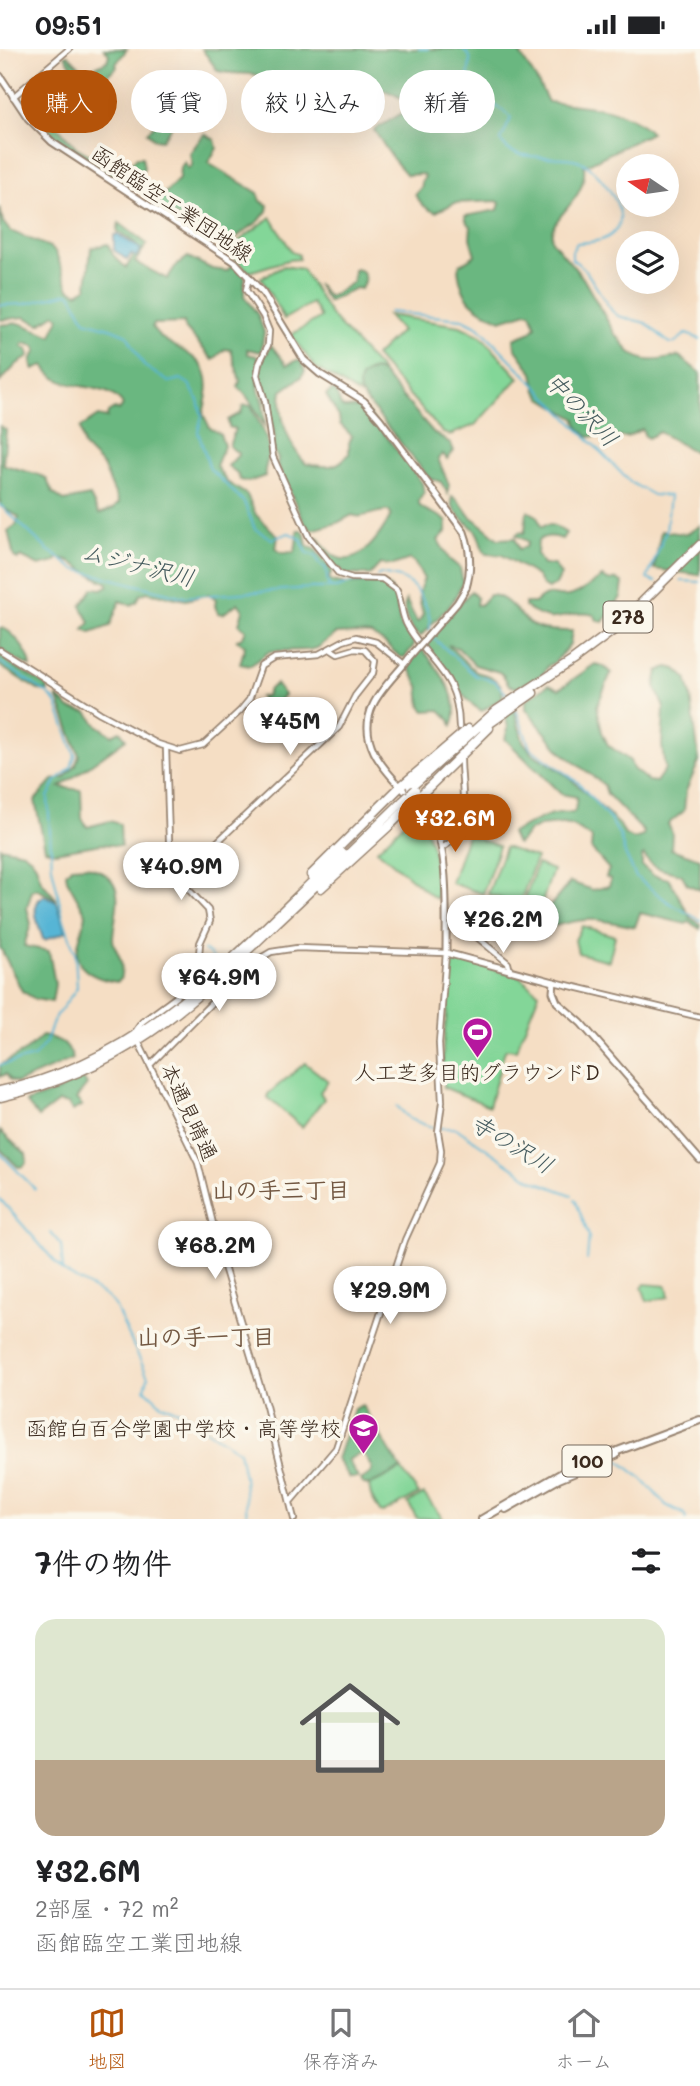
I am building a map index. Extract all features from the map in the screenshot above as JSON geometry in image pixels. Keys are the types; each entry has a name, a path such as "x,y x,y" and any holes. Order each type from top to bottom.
{"highway":[{"name":"278","path":"548,680 615,629 700,545"},
{"name":"278","path":"489,720 615,634 652,602 700,551"},
{"path":"252,939 320,866 400,787 455,738 489,720"},
{"path":"242,957 413,789 489,720"},
{"path":"0,1097 66,1077 132,1045 190,1004 349,863 414,801 489,720"},
{"path":"0,1091 64,1072 128,1041 186,1000 402,800"}],"main road":[{"name":"函館臨空工業団地線","path":"0,76 28,118 52,142 228,256 250,277 270,303 308,365 364,401 454,516 469,547 470,572 466,588 457,603 374,703 369,723 372,748 377,757 428,817 439,838 446,953"},
{"path":"446,953 554,982 553,992 557,1002 581,1023 700,1160"},
{"name":"100","path":"489,1519 572,1468 700,1422"},
{"name":"100","path":"481,1519 497,1515"}],"street":[{"path":"13,97 69,49"},
{"path":"250,277 246,290 263,316 269,331 268,345 257,375 265,401 275,466 309,537 334,569 348,577 376,578 388,582 397,590 406,623 450,680 457,698 459,727"},
{"path":"0,650 100,713 166,748 180,751 203,745 245,705 258,671 267,661 281,656 309,656 349,639 371,639 404,664"},
{"path":"177,880 340,727 355,696 373,673 375,666 373,657 365,650 355,649 338,654 330,649"},
{"path":"135,1032 142,1022 176,997 199,955 200,943 209,921 208,910 177,880 169,865 166,748"},
{"path":"441,848 454,840 461,827 461,760"},
{"path":"454,918 508,963 510,971"},
{"path":"150,1065 249,965 276,950 304,948 446,953 439,1043 442,1102 438,1128 440,1163 405,1240 336,1448 290,1502"},
{"path":"554,982 700,1017"},
{"name":"本通見晴通","path":"139,1043 198,1163 294,1519"}],"green space":[{"path":"104,49 127,49 113,70 92,70 107,61 109,54"},
{"path":"202,49 517,49 548,102 603,109 641,124 651,133 584,166 584,179 580,190 555,224 552,241 583,278 615,334 630,352 647,360 679,356 700,373 700,455 659,432 648,438 642,429 627,437 615,437 607,444 600,435 589,437 579,427 576,419 542,398 537,391 533,373 515,348 514,339 531,332 536,326 531,313 501,320 470,302 460,280 458,269 461,264 475,255 470,238 471,226 465,216 498,210 500,203 455,203 436,212 429,210 415,195 422,186 421,182 425,177 423,174 407,175 376,133 385,133 385,123 399,115 399,133 495,133 495,70 399,70 399,98 385,91 385,70 241,70 241,74 217,70"},
{"path":"68,55 83,70 75,70 65,56"},
{"path":"63,133 76,147 117,171 123,172 137,157 142,157 144,168 131,186 84,160 52,134"},
{"path":"148,133 167,133 162,140 154,139"},
{"path":"204,134 215,140 217,148 208,163 258,193 261,201 268,205 259,221 224,246 155,203 179,179 180,168 185,162 188,169 192,165 190,153"},
{"path":"0,207 3,222 10,231 50,247 56,253 69,289 78,293 87,287 91,248 108,244 113,255 126,268 138,249 135,243 117,231 119,223 147,244 135,262 167,279 175,267 188,257 212,269 227,271 232,265 245,276 244,296 258,315 264,332 261,352 247,349 248,354 257,356 258,359 266,355 271,345 287,365 301,361 305,371 282,391 281,401 289,439 306,464 334,465 349,454 352,436 340,424 339,417 326,395 333,390 341,406 361,407 370,415 422,483 424,492 419,505 447,522 446,532 438,540 449,559 460,568 463,582 452,603 420,637 410,625 405,610 406,600 417,622 423,614 419,596 424,579 414,562 410,559 393,565 380,564 370,575 344,574 340,568 335,568 315,540 318,538 333,555 342,559 360,555 382,531 391,515 389,511 352,515 337,523 312,530 305,524 277,464 278,459 272,447 275,438 263,388 257,383 265,426 238,387 240,381 231,350 225,349 213,360 185,328 184,323 154,324 152,327 164,339 194,358 205,372 208,389 203,414 210,428 220,434 224,446 216,466 227,482 247,495 256,515 278,536 276,549 282,553 295,552 298,530 302,530 307,546 315,549 332,571 329,578 331,581 347,584 381,582 390,587 395,596 401,627 412,638 414,645 405,657 400,657 371,634 356,633 336,634 317,648 309,650 270,651 250,666 240,664 245,646 237,640 246,630 239,624 243,610 238,603 223,614 218,613 216,599 209,594 186,600 147,592 131,605 120,601 110,626 91,633 84,630 90,622 81,606 93,588 102,589 108,586 108,583 58,558 55,562 39,566 21,557 14,557 8,531 16,525 19,517 0,506 0,426 6,430 3,464 46,478 53,493 64,501 90,496 99,514 113,509 119,503 103,466 84,447 80,428 98,416 107,418 108,413 114,409 120,410 123,405 105,391 61,381 51,375 44,365 34,370 31,360 37,352 35,346 24,343 22,346 28,350 29,357 17,364 0,382 0,325 19,323 52,336 59,318 55,314 40,324 24,317 0,320"},
{"path":"271,217 292,252 299,255 299,259 249,272 227,250"},
{"path":"284,266 302,269 332,317 379,368 381,372 370,371 363,376 360,395 315,367 291,335 321,317 312,303 284,319 261,278"},
{"path":"354,270 363,272 365,279 361,289 356,288 328,302 317,284 331,296 353,282"},
{"path":"387,315 460,326 481,336 519,378 475,425 450,435 443,433 375,356 401,331"},
{"path":"374,370 381,372 434,433 451,444 454,451 447,459 443,454 438,459 449,485 448,494 441,482 429,478 360,393 361,377"},
{"path":"246,405 251,406 269,449 265,476 248,482 240,480 237,473 228,466 239,454 229,446 235,429 229,427 228,420 241,413"},
{"path":"452,496 471,517 498,539 515,538 519,549 526,547 528,542 516,535 519,532 524,533 528,511 537,516 541,527 551,525 566,533 562,539 550,537 538,541 537,554 543,565 554,565 561,575 556,585 548,589 537,576 502,555 486,554 477,533 453,508"},
{"path":"700,526 700,575 654,569 661,531 686,534"},
{"path":"602,577 610,581 617,579 623,583 621,597 603,622 597,620 594,615 584,614 546,617 525,607 525,603 535,603 545,595 566,596 576,593"},
{"path":"471,591 477,598 476,605 480,605 489,595 497,596 532,625 547,630 572,631 570,644 556,661 548,666 543,674 516,688 509,685 499,672 475,665 458,648 448,645 476,672 490,676 500,684 503,697 482,711 464,697 453,677 426,648 426,642"},
{"path":"0,628 5,629 20,643 31,667 0,648"},
{"path":"419,649 429,657 448,685 455,706 452,726 440,710 425,711 421,706 419,686 409,667"},
{"path":"0,655 10,664 48,686 48,691 38,690 0,666"},
{"path":"595,664 603,666 611,673 597,706 602,732 608,745 630,761 633,769 648,781 656,782 665,769 662,745 664,708 655,686 658,671 668,667 676,669 686,678 691,696 699,761 686,791 684,811 668,824 672,833 671,849 700,859 700,890 687,884 682,875 656,867 644,855 642,866 653,875 669,879 691,918 700,924 700,929 689,922 686,924 640,913 635,927 593,920 526,929 504,922 504,916 510,917 513,911 534,918 542,916 570,882 593,890 609,886 611,879 606,877 609,869 591,849 592,838 573,826 540,826 529,831 518,844 515,842 511,833 548,815 575,811 577,797 561,794 505,739 508,728 505,713 514,709 523,741 532,753 569,777 620,825 625,835 634,839 643,836 644,832 607,794 604,785 561,752 526,709 526,700 549,684 559,689"},
{"path":"276,684 284,695 280,699 281,706 276,710 266,708 260,697 266,696 269,689"},
{"path":"57,696 70,709 87,712 97,725 112,735 120,731 126,739 60,787 81,790 82,818 87,827 110,821 120,824 121,846 102,844 55,852 45,849 35,800 53,780 64,778 76,765 79,755"},
{"path":"415,812 427,832 434,853 437,899 377,850"},
{"path":"467,835 499,846 483,894 451,883"},
{"path":"0,847 23,852 31,858 41,881 57,900 37,889 32,891 27,908 31,924 24,946 49,951 55,984 52,1002 35,999 22,991 0,947"},
{"path":"505,847 536,858 519,905 488,894"},
{"path":"537,864 553,870 540,908 524,902"},
{"path":"87,866 101,871 115,886 117,904 113,938 121,965 120,980 117,982 86,971 78,961 77,949 86,914 67,880 66,873 71,867"},
{"path":"582,926 615,936 609,961 578,953 575,940"},
{"path":"456,959 519,976 539,993 516,1050 506,1049 504,1053 489,1106 443,1087 443,1046 453,961"},
{"path":"42,1036 62,1042 73,1059 17,1083 10,1080 6,1074 0,1077 0,1065 27,1050"},
{"path":"305,1063 328,1081 320,1092 324,1099 302,1127 268,1098 268,1094"},
{"path":"82,1077 87,1085 76,1099 82,1105 73,1111 68,1104 58,1102 38,1117 26,1102 58,1091"},
{"path":"0,1131 26,1154 27,1161 24,1166 18,1167 0,1149"},
{"path":"645,1284 667,1286 669,1297 647,1301 642,1287"},
{"path":"362,1405 401,1469 369,1485 363,1484 361,1480 371,1473 372,1468 363,1452 348,1460 358,1478 349,1478 337,1459 354,1409"},
{"path":"401,1469 419,1494 383,1513 380,1512 371,1496 369,1485"},
{"path":"424,1494 443,1519 417,1518 408,1503"}],"water":[{"path":"114,235 141,249 136,257 131,254 127,260 114,250"},
{"path":"44,896 57,902 66,932 45,940 36,915 37,904"}],"waterway":[{"path":"419,49 428,49"},
{"path":"463,49 470,57 469,77 475,93 511,118 501,140 505,147 523,155 569,158 584,163 614,197 620,216 616,230 607,238 577,243 572,251 572,259 584,268 612,311 618,316 646,323 669,343 674,343 686,334 700,339"},
{"path":"0,305 25,304 68,293 72,295 85,321 127,335 144,366 169,382 181,379 189,384 198,400 202,416 198,432 210,469 244,502 255,529 272,539 289,533 301,539 307,553 316,556 319,564 326,568 328,584 331,587"},
{"name":"中の沢川","path":"389,312 463,319 479,327 630,482 653,495 670,496 666,531 647,579 656,582"},
{"name":"ムジナ沢川","path":"0,505 48,550 74,569 184,597 337,588 353,582 375,581"},
{"path":"377,576 380,574 399,578 414,587 427,608 430,630"},
{"name":"中の沢川","path":"681,581 700,582"},
{"path":"431,636 476,676 495,681 510,698"},
{"path":"0,662 56,702 75,755 71,768 56,781 48,797 52,867 63,917 75,953 77,988 54,1019 46,1042 34,1057 0,1065"},
{"path":"516,709 530,748 578,782 612,822 636,877 668,902 700,920"},
{"name":"寺の沢川","path":"204,950 218,966"},
{"name":"寺の沢川","path":"397,1106 410,1119 423,1124 434,1128 456,1128 532,1180 572,1195"},
{"path":"0,1153 35,1189"},
{"path":"0,1199 64,1272 107,1297 114,1304 148,1377 145,1389 161,1404 186,1414 239,1451 247,1519"},
{"name":"寺の沢川","path":"575,1199 589,1236 587,1260"},
{"path":"51,1233 61,1245 63,1269"},
{"name":"寺の沢川","path":"617,1459 641,1478 666,1505 684,1514 686,1519"}],"place":[{"name":"人工芝多目的グラウンドD","path":"477,1060"},
{"name":"函館白百合学園中学校・高等学校","path":"364,1456"}],"district":[{"name":"山の手三丁目","path":"281,1190"},
{"name":"山の手一丁目","path":"206,1337"}]}
